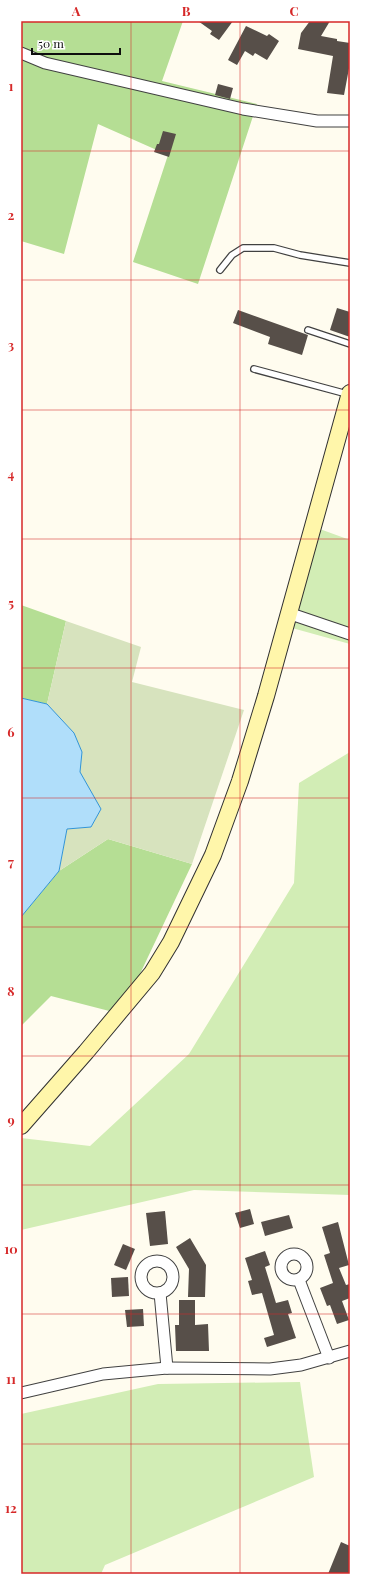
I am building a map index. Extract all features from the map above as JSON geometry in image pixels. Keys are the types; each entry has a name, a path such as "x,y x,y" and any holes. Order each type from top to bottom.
{"main road":[{"path":"21,1126 86,1052 152,973 171,942 213,855 240,781 350,394"}],"street":[{"path":"21,53 45,63 243,109 317,121 350,121"},
{"path":"288,613 350,634"},
{"path":"299,1280 329,1358"},
{"path":"160,1293 167,1368"},
{"path":"21,1393 104,1374 167,1368 270,1369 302,1365 350,1351"}],"lane":[{"path":"220,270 232,255 243,248 274,248 300,255 350,263"},
{"path":"308,330 350,344"},
{"path":"254,369 350,394"}],"green space":[{"path":"21,21 183,21 162,81 257,104 198,284 133,262 168,155 98,124 64,254 21,241"},
{"path":"317,528 350,540 350,644 292,628"},
{"path":"21,605 66,621 47,704 21,698"},
{"path":"66,621 141,647 132,682 244,710 192,864 108,839 59,871 67,829 91,827 101,809 79,772 82,752 74,733 47,704"},
{"path":"350,752 350,1195 194,1190 21,1230 21,1138 90,1146 189,1054 294,883 299,783"},
{"path":"108,839 192,864 121,1014 51,996 21,1026 21,917 59,871"},
{"path":"300,1382 314,1477 105,1565 101,1574 21,1574 21,1414 158,1384"}],"water":[{"path":"21,698 47,704 74,733 82,752 80,772 101,809 91,827 67,829 59,871 21,917"}],"building":[{"path":"198,21 233,21 219,40 210,34 212,31"},
{"path":"310,21 330,21 321,36 350,43 350,63 344,95 327,93 333,56 298,49 301,33"},
{"path":"246,26 267,36 269,34 279,41 267,60 255,53 253,56 245,51 237,65 228,60"},
{"path":"218,84 233,88 230,99 215,95"},
{"path":"163,131 176,134 169,157 154,152 157,144 159,144"},
{"path":"337,308 350,312 350,337 330,330"},
{"path":"238,310 308,335 302,355 268,344 270,337 233,323"},
{"path":"250,1209 254,1224 240,1228 235,1213"},
{"path":"165,1211 168,1244 150,1246 146,1213"},
{"path":"289,1215 293,1228 265,1236 261,1222"},
{"path":"338,1222 349,1265 339,1268 346,1285 350,1284 350,1298 342,1301 349,1320 337,1324 330,1305 327,1306 320,1288 333,1283 324,1255 330,1253 322,1227"},
{"path":"190,1238 206,1265 205,1297 188,1297 189,1269 176,1247"},
{"path":"123,1244 135,1249 126,1270 114,1265"},
{"path":"265,1251 270,1265 265,1267 276,1303 288,1300 292,1313 288,1314 296,1338 267,1347 264,1338 274,1335 262,1293 252,1295 248,1281 252,1280 245,1258"},
{"path":"128,1277 129,1296 112,1297 111,1278"},
{"path":"179,1300 195,1300 195,1325 208,1324 209,1351 176,1351 175,1325 179,1325"},
{"path":"143,1309 144,1326 127,1327 125,1310"},
{"path":"341,1542 350,1546 350,1574 328,1574"}]}
